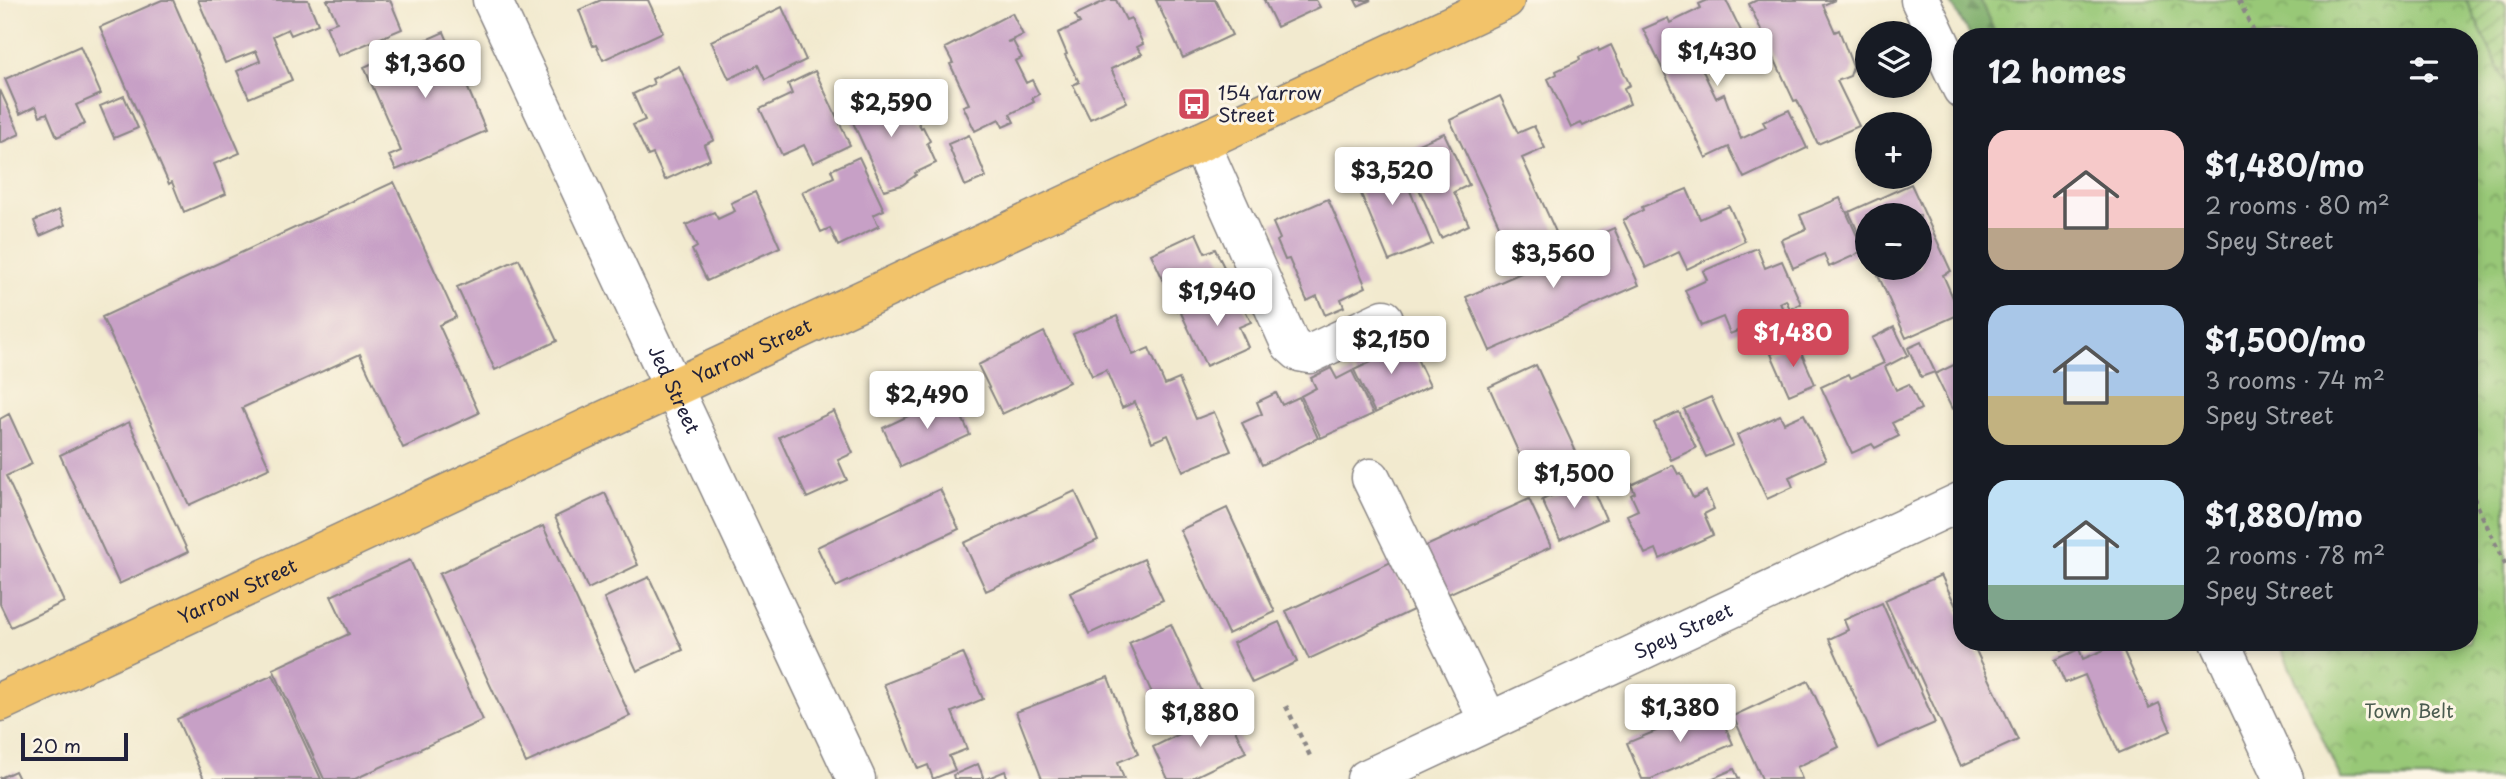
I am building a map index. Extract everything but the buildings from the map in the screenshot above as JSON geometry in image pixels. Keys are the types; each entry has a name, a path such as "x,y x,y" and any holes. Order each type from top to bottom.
{"main road":[{"name":"Yarrow Street","path":"0,702 1505,0"}],"street":[{"name":"Jed Street","path":"492,0 856,779"},
{"path":"1920,0 1953,70"},
{"path":"1200,142 1290,344 1299,352 1310,354 1384,319"},
{"path":"1371,478 1489,722"},
{"name":"Spey Street","path":"1366,779 1953,505"},
{"path":"2224,651 2284,779"}],"path":[{"path":"2239,0 2252,28"},
{"path":"2478,507 2506,566"},
{"path":"1286,706 1310,756"}],"green space":[{"path":"1949,0 2043,0 2085,28 1966,28"},
{"name":"Town Belt","path":"1980,0 2503,0 2506,6 2506,779 2341,779 2282,651 2478,651 2478,28 1993,28"},
{"path":"2466,0 2503,0 2506,6 2506,83"}],"place":[{"name":"154 Yarrow Street","path":"1194,104"}]}
